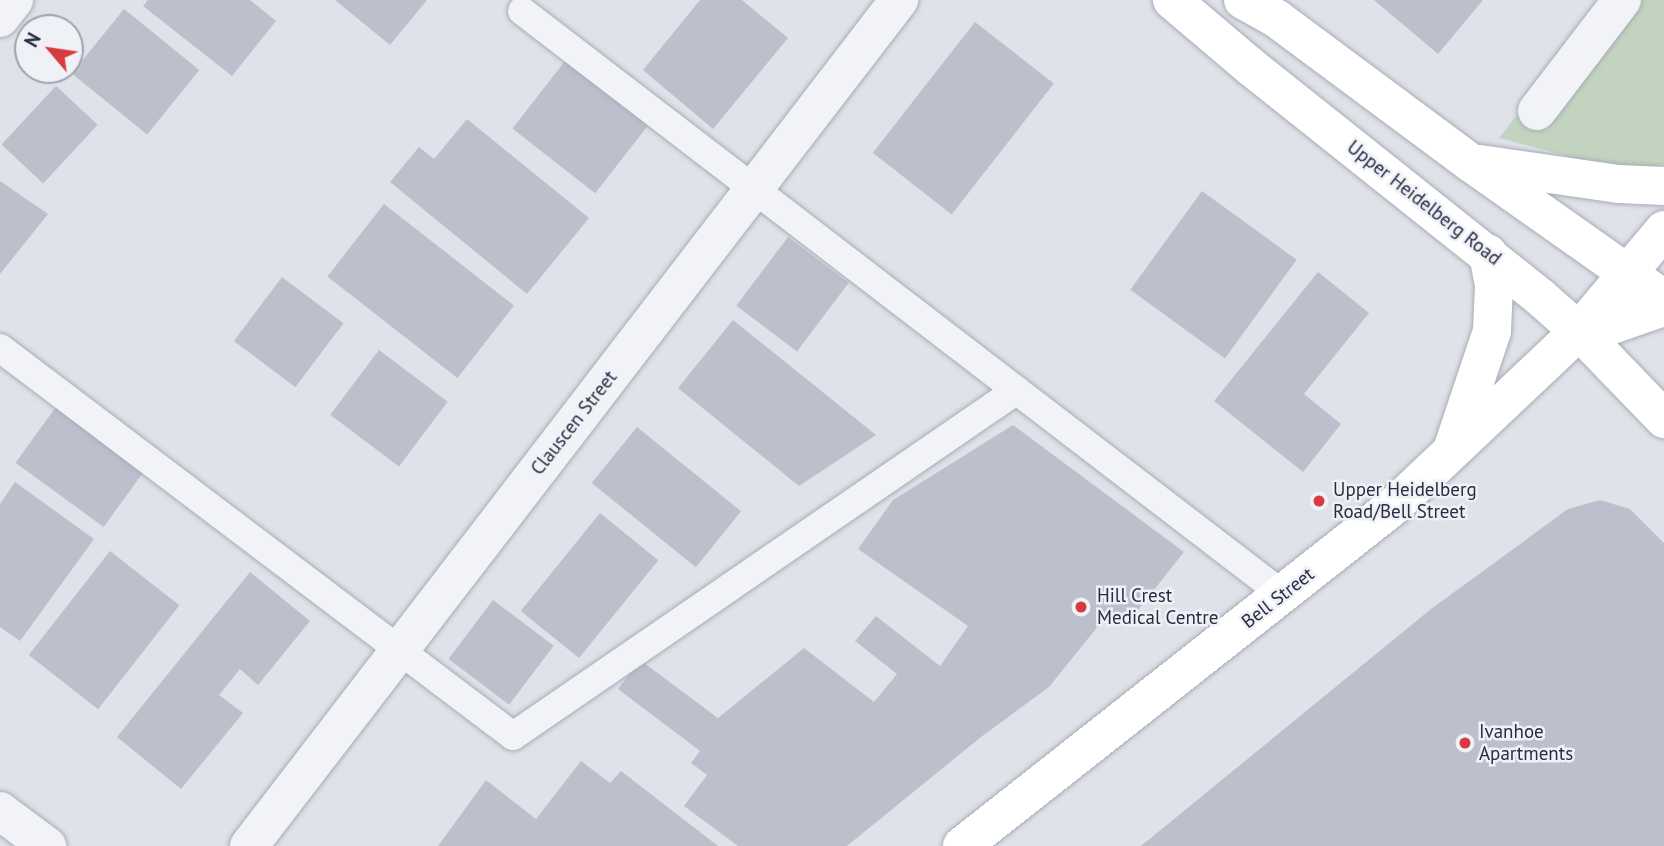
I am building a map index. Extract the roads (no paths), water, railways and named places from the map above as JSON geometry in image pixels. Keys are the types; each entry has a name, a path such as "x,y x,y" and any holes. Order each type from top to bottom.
{"main road":[{"name":"Upper Heidelberg Road","path":"1172,0 1261,76 1488,254 1581,333 1664,419"},
{"path":"1243,0 1277,19 1471,163 1664,299"},
{"path":"1471,163 1619,184 1664,186"},
{"name":"Bell Street","path":"962,846 1395,505 1581,333 1664,230"},
{"path":"1450,456 1492,331 1494,285 1488,254"},
{"path":"1581,333 1664,307"}],"street":[{"path":"0,18 13,0"},
{"name":"Clauscen Street","path":"249,846 899,0"},
{"path":"1537,111 1622,0"},
{"path":"0,811 47,846"}],"lane":[{"path":"522,10 1282,594"},
{"path":"0,348 513,736 1017,390"}],"place":[{"name":"Upper Heidelberg Road/Bell Street","path":"1319,501"},
{"name":"Hill Crest Medical Centre","path":"1081,607"},
{"name":"Ivanhoe Apartments","path":"1465,743"}]}
